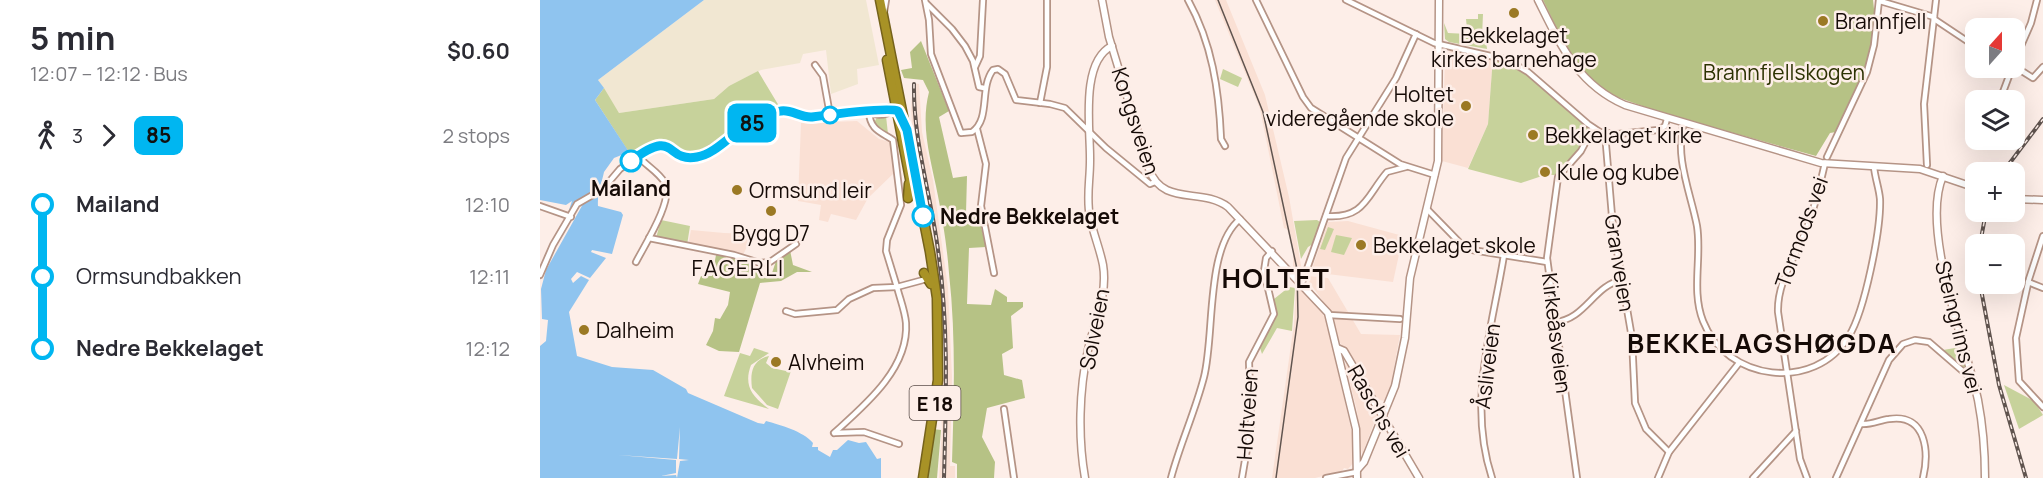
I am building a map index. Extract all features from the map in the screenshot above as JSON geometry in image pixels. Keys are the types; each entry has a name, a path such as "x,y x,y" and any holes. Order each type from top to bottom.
{"highway":[{"name":"E 18","path":"875,0 891,82"},
{"name":"E 18","path":"884,2 883,14 933,269 938,328 937,386 923,478"},
{"name":"E 18","path":"893,65 892,112 898,120 910,177 926,279 938,328"},
{"name":"E 18","path":"892,112 907,130"},
{"path":"908,198 910,177"}],"street":[{"path":"975,67 980,56 983,0"},
{"path":"1040,103 1047,68 1047,0"},
{"name":"Kongsveien","path":"1102,0 1112,46 1149,169 1155,182 1175,195 1202,196 1218,201 1272,251 1329,315 1356,429 1357,473"},
{"path":"1188,0 1205,39 1214,71 1221,139 1225,146"},
{"path":"1256,0 1305,100 1321,115 1406,167 1435,175"},
{"path":"1346,0 1439,44 1490,54 1511,62 1536,79 1593,128 1605,133 1658,130 1665,126 1667,119"},
{"path":"1326,478 1357,473 1392,397 1402,353 1408,284 1435,175 1438,152 1439,0"},
{"path":"1538,0 1563,50 1584,79 1619,102 1667,119 1826,160 1874,167 1911,168 1965,184"},
{"path":"1880,0 1934,18 1965,39"},
{"name":"Tormods vei","path":"1807,478 1800,459 1787,373 1778,312 1779,290 1807,228 1826,160 1868,72 1880,0"},
{"path":"1927,165 1924,113 1936,0"},
{"path":"2025,36 2037,0"},
{"path":"925,1 955,32 975,67 979,87 984,88"},
{"path":"925,1 931,54 958,128 966,134 977,129"},
{"path":"1302,283 1341,170 1356,138 1396,78 1416,34"},
{"name":"Solveien","path":"1085,478 1081,429 1084,386 1088,352 1103,296 1104,282 1103,267 1089,216 1087,112 1089,91 1101,54 1112,46"},
{"path":"815,65 824,76 830,115"},
{"path":"2025,74 2033,78 2043,67"},
{"path":"994,273 981,206 986,164 977,129 982,114 984,88 989,75 998,69 1005,74 1016,100 1065,108 1089,133 1141,178 1150,184 1155,182"},
{"path":"540,275 548,255 580,202 600,190 620,169 652,146 660,145 685,157 699,157 750,123 781,111 801,117 869,112 888,108 892,112"},
{"path":"869,112 874,115 892,112"},
{"path":"869,112 872,126 881,135 893,140 900,183 901,208 886,245 906,331 898,358 871,400 834,434 864,432 898,444"},
{"path":"1684,123 1683,158 1698,238 1700,310 1713,339 1739,363 1760,372 1787,373 1822,363 1840,348 1854,327 1879,222 1880,197 1874,167"},
{"name":"Kirkeåsveien","path":"1577,478 1547,262 1558,177 1581,151 1593,128"},
{"name":"Granveien","path":"1605,133 1610,198 1632,338 1635,403 1645,428 1669,452"},
{"path":"636,262 663,209 666,188 662,179 638,156"},
{"path":"1326,216 1341,215 1360,208 1370,199 1387,172 1406,167"},
{"name":"Steingrims vei","path":"1943,176 1939,192 1940,247 1945,279 1981,417 1985,478"},
{"path":"2025,199 2043,200"},
{"path":"540,206 572,217"},
{"path":"1427,209 1466,249 1547,262"},
{"path":"1171,478 1206,369 1217,262 1230,231 1240,219"},
{"path":"2043,236 2028,282 2016,338 2018,377 2021,386 2043,407"},
{"path":"649,238 763,263 772,261 796,244"},
{"name":"Holtveien","path":"1242,478 1251,425 1250,362 1274,314 1263,271 1266,258 1272,251"},
{"path":"540,256 548,255"},
{"name":"Åsliveien","path":"1492,478 1480,420 1480,389 1504,255"},
{"path":"786,311 795,314 837,310 849,298 873,288 897,286 926,279"},
{"path":"1555,322 1576,315 1606,286 1622,280"},
{"path":"2028,282 2043,288"},
{"path":"1329,315 1401,319"},
{"path":"1836,478 1889,360 1898,347 1906,342 1919,340 1933,344 1973,380"},
{"name":"Raschs vei","path":"1337,348 1344,351 1419,478"},
{"path":"1658,478 1669,452 1739,363"},
{"path":"1004,409 1014,478"},
{"path":"1861,424 1894,419 1916,427 1925,440 1927,451 1923,478"},
{"path":"1753,478 1796,431"}],"shaded area":[{"path":"704,0 866,0 879,65 857,69 858,84 831,94 826,50 803,54 800,63 761,70 729,86 714,99 619,113 598,80"},
{"path":"1215,0 1226,0 1265,95 1289,197 1302,271 1293,267 1293,251 1287,229 1284,228 1260,109"},
{"name":"Holtet videregående skole","path":"1458,50 1493,57 1488,124 1468,168 1442,161 1445,57 1450,51"},
{"path":"913,83 919,84 922,132 933,180 948,288 952,377 950,466 955,466 955,478 939,478 942,428 940,402 945,367 943,333 935,242 913,134 911,109"},
{"path":"857,121 879,139 890,142 895,172 868,198 856,220 831,214 828,222 819,220 821,205 798,201 801,123"},
{"name":"Bekkelaget skole","path":"1348,221 1403,236 1393,282 1311,272 1328,222"},
{"path":"691,230 753,234 743,255 688,245"},
{"name":"HOLTET","path":"1308,276 1328,278 1361,334 1400,335 1390,389 1384,401 1377,399 1339,341 1333,315 1309,282"},
{"path":"1296,283 1319,307 1326,320 1352,433 1353,463 1348,469 1344,468 1342,471 1315,478 1272,478 1294,324"},
{"path":"1345,363 1350,367 1377,415 1362,455 1357,411"}],"green space":[{"name":"Brannfjellskogen","path":"1543,0 1873,0 1874,29 1864,72 1847,112 1845,111 1836,132 1830,133 1816,156 1665,114 1614,96 1592,81 1570,55"},
{"path":"1478,14 1483,14 1482,37 1490,38 1486,41 1487,49 1449,42 1445,39 1444,23 1448,33 1468,34 1470,31 1467,29 1466,19 1478,19"},
{"path":"921,41 949,111 939,117 953,178 967,176 966,213 978,214 986,247 969,248 967,304 991,305 995,289 1007,297 1007,302 1023,302 1023,307 1011,316 1013,348 1002,354 1004,375 1022,380 1025,398 987,408 982,437 995,462 994,478 957,478 957,464 952,462 953,320 945,234 926,131 929,92 923,80 904,78 901,70 912,68 910,52"},
{"path":"1493,57 1529,76 1591,130 1576,156 1555,175 1545,175 1521,183 1468,169 1488,124"},
{"path":"1223,69 1242,78 1238,87 1220,79"},
{"path":"758,71 779,106 747,121 698,153 683,152 661,139 630,154 595,100 604,88 619,113 714,99 729,86"},
{"path":"886,116 888,134 886,135 874,123 877,117"},
{"path":"661,220 690,226 687,245 656,238"},
{"path":"1317,220 1320,222 1313,244 1308,247 1301,259 1294,221"},
{"path":"1328,227 1334,229 1325,250 1320,249"},
{"path":"1336,235 1352,238 1344,255 1331,252"},
{"path":"790,250 793,265 812,272 797,272 781,281 760,283 739,352 719,351 706,345 713,331 715,318 720,319 728,305 730,292 698,284 701,276 712,276 716,255 729,255 753,263 759,274 772,273 776,261"},
{"path":"1289,287 1295,288 1292,331 1277,328 1262,354 1260,348 1276,316 1274,299"},
{"path":"1961,347 1968,372 1965,373 1943,350"},
{"path":"754,348 769,353 751,365 749,385 758,400 769,409 724,396 740,353 750,356"},
{"path":"769,356 766,363 772,368 786,371 789,366 792,368 778,409 767,405 752,388 753,368 763,358"},
{"path":"2004,385 2034,401 2043,415 2019,429"},
{"path":"933,429 941,430 937,478 925,478"}],"water":[{"path":"540,0 704,0 598,80 604,88 595,100 629,152 614,158 604,172 599,193 598,206 621,212 623,215 612,254 592,250 591,252 606,258 590,278 577,272 571,279 573,283 581,276 589,280 569,312 577,356 612,367 653,370 686,389 688,393 758,423 764,424 766,421 797,432 813,443 812,447 818,447 818,450 830,457 833,450 837,450 848,440 866,442 877,459 881,458 881,478 540,478 540,346 546,341 548,320 542,319 541,289 546,270 583,204 578,200 568,213 572,201 566,205 540,200"}],"pier":[{"path":"680,427 679,459 689,460 680,461 677,478 676,475 661,476 676,473 676,460 618,455 677,459"}],"tram line":[{"path":"1218,0 1263,112 1297,269 1298,317 1276,478"}],"railway":[{"path":"914,84 916,126 935,229 944,307 946,364 944,478"},
{"path":"2011,162 2043,119"},
{"path":"1982,234 1984,222"},
{"path":"1982,294 1999,385 2026,478"}],"bus line":[{"name":"85","path":"631,161 655,145 666,146 685,157 699,157 750,123 781,111 806,117 896,109 907,130 923,216"}],"place":[{"name":"Bekkelaget kirkes barnehage","path":"1514,13"},
{"name":"Brannfjell","path":"1823,21"},
{"name":"Holtet videregående skole","path":"1466,106"},
{"name":"Bekkelaget kirke","path":"1533,135"},
{"name":"Mailand","path":"631,161"},
{"name":"Kule og kube","path":"1545,172"},
{"name":"Ormsund leir","path":"737,190"},
{"name":"Bygg D7","path":"771,211"},
{"name":"Nedre Bekkelaget","path":"923,216"},
{"name":"Bekkelaget skole","path":"1361,245"},
{"name":"Dalheim","path":"584,330"},
{"name":"Alvheim","path":"776,362"}],"district":[{"name":"FAGERLI","path":"738,268"},
{"name":"HOLTET","path":"1276,277"},
{"name":"BEKKELAGSHØGDA","path":"1762,342"}]}
